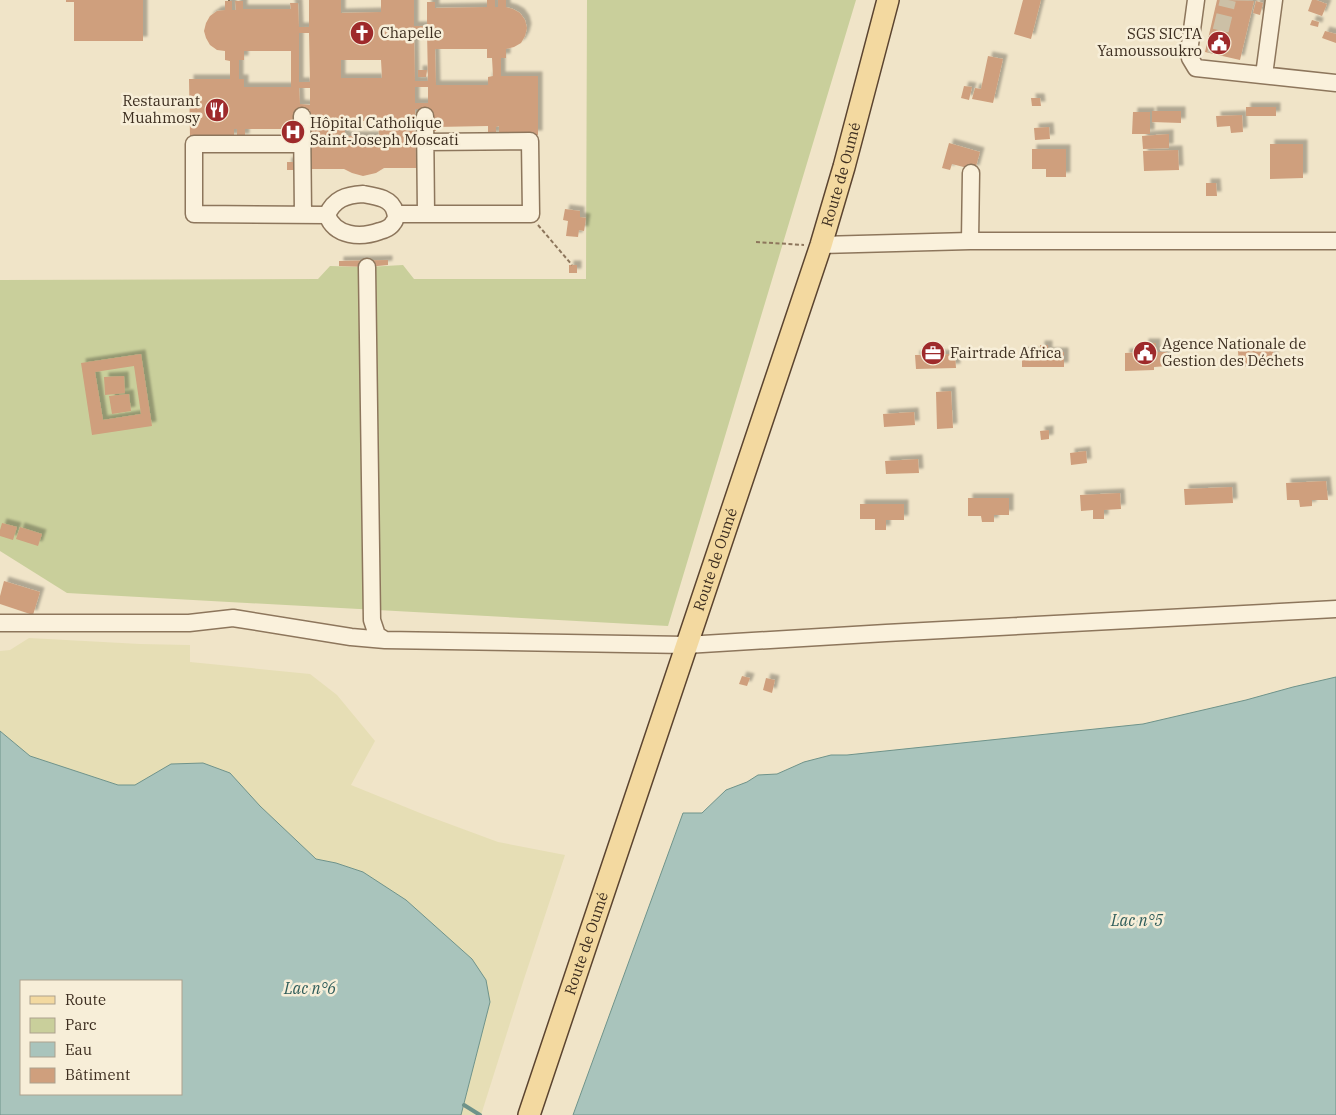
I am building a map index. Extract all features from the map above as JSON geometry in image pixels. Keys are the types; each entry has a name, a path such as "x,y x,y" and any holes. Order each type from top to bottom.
{"main road":[{"name":"Route de Oumé","path":"529,1115 821,245 844,167 888,0"}],"street":[{"path":"1196,0 1189,52 1196,68 1213,62 1264,75 1336,83"},
{"path":"1264,75 1274,0"},
{"path":"302,116 303,215"},
{"path":"425,116 426,214"},
{"path":"396,214 531,214 530,141 426,142"},
{"path":"302,144 194,144 194,214 327,215"},
{"path":"970,241 971,173"},
{"path":"363,194 385,199 394,207 396,214 394,223 385,230 365,236 352,235 340,231 330,223 327,215 331,206 340,200 353,195 363,194"},
{"path":"821,245 970,241 1336,241"},
{"path":"367,267 372,620 377,634 385,640"},
{"path":"0,623 189,623 233,618 351,637 385,640 686,645 1336,609"}],"path":[{"path":"528,214 572,265"},
{"path":"756,242 821,245"}],"shaded area":[{"path":"29,638 190,645 190,662 310,674 337,695 375,741 351,785 498,842 565,855 481,1115 461,1115 490,1002 472,959 406,900 363,872 316,859 260,806 230,773 203,763 171,764 135,785 118,785 30,756 0,731 0,651 10,650"}],"green space":[{"path":"587,0 856,0 668,626 67,593 0,551 0,280 318,279 330,266 367,267 403,265 414,279 586,279"}],"water":[{"name":"Lac n°5","path":"1336,677 1336,1115 573,1115 683,813 702,813 726,790 747,782 758,775 777,774 804,762 831,755 847,755 1143,724"},
{"name":"Lac n°6","path":"0,731 30,756 118,785 135,785 171,764 203,763 230,773 260,806 316,859 363,872 406,900 472,959 486,980 490,1002 461,1115 0,1115"}],"building":[{"path":"66,0 143,0 143,41 74,41 74,2 66,2"},
{"path":"309,0 341,0 341,13 381,12 381,0 414,0 414,26 427,26 427,2 435,2 435,8 487,7 487,0 495,0 495,7 498,7 498,0 506,0 506,7 520,13 525,20 527,28 521,43 506,49 506,58 501,58 501,76 538,76 538,135 499,135 499,126 496,127 496,136 488,136 488,126 436,127 436,131 428,131 428,109 415,109 416,168 384,168 376,173 363,176 344,169 311,169 310,110 299,110 300,133 292,133 292,129 245,129 245,138 237,138 237,129 234,129 234,138 190,138 189,79 230,79 230,61 225,60 225,51 217,50 210,45 204,31 210,16 217,11 225,10 225,1 232,1 232,10 236,10 235,1 243,1 243,9 291,9 290,3 298,3 299,27 309,27","holes":["414,32 427,32 428,81 415,81","299,33 309,33 310,82 299,82","435,49 487,49 487,58 492,58 493,76 488,77 488,85 436,85","244,51 291,51 291,87 244,87 244,79 239,79 239,60 244,60","341,60 381,60 382,78 341,78","415,87 428,87 428,103 415,103","299,88 310,88 310,105 300,104","345,121 378,121 379,136 345,136"]},
{"path":"1023,0 1041,0 1031,39 1014,34"},
{"path":"1217,0 1254,1 1240,60 1205,52"},
{"path":"1312,0 1327,4 1322,16 1308,11"},
{"path":"1256,1 1263,3 1260,15 1253,13"},
{"path":"1312,20 1319,22 1318,27 1310,25"},
{"path":"1325,31 1336,34 1336,43 1322,38"},
{"path":"988,56 1003,59 993,103 972,99 975,88 981,89"},
{"path":"418,70 427,70 426,77 418,77"},
{"path":"964,86 972,87 969,100 961,98"},
{"path":"1031,98 1040,98 1041,106 1032,106"},
{"path":"1246,107 1276,107 1276,116 1246,116"},
{"path":"1152,111 1181,111 1181,123 1152,122"},
{"path":"1133,112 1150,112 1150,134 1132,134"},
{"path":"1242,115 1243,132 1231,133 1230,126 1217,127 1216,116"},
{"path":"1049,127 1050,139 1035,140 1034,128"},
{"path":"1169,134 1169,148 1143,149 1142,136"},
{"path":"949,143 980,152 975,170 952,164 950,170 942,168"},
{"path":"1270,144 1303,144 1303,178 1270,179"},
{"path":"1032,149 1066,149 1066,177 1046,177 1046,169 1032,169"},
{"path":"1178,150 1179,170 1144,171 1143,151"},
{"path":"287,162 294,162 294,170 287,170"},
{"path":"1206,183 1216,183 1217,196 1206,196"},
{"path":"565,209 580,211 580,217 586,218 584,231 579,230 578,237 566,236 568,221 563,220"},
{"path":"388,260 388,265 367,267 339,266 339,261"},
{"path":"569,265 577,265 577,273 569,273"},
{"path":"1144,343 1156,343 1156,352 1167,352 1167,366 1154,367 1154,370 1125,371 1125,353 1144,352"},
{"path":"1040,345 1048,345 1048,352 1064,352 1064,367 1022,367 1022,352 1040,352"},
{"path":"1273,349 1274,364 1239,367 1238,351"},
{"path":"141,354 152,426 92,435 81,363","holes":["134,366 141,414 103,420 95,372"]},
{"path":"955,354 956,368 916,369 915,355"},
{"path":"124,376 125,393 105,395 104,377"},
{"path":"951,391 953,428 937,429 936,392"},
{"path":"129,394 131,411 112,414 109,396"},
{"path":"914,412 915,425 884,427 883,414"},
{"path":"1049,430 1049,439 1041,440 1040,431"},
{"path":"1086,451 1087,463 1071,465 1070,453"},
{"path":"918,459 919,473 886,474 885,461"},
{"path":"1326,481 1328,500 1312,500 1312,506 1300,507 1299,500 1287,500 1286,483"},
{"path":"1232,487 1233,503 1185,505 1184,489"},
{"path":"1120,493 1121,509 1104,510 1104,519 1093,519 1093,510 1081,511 1080,495"},
{"path":"968,498 1009,498 1009,515 994,515 994,522 982,522 981,516 968,516"},
{"path":"860,504 904,504 904,520 886,520 886,530 875,530 875,519 860,519"},
{"path":"2,523 17,527 13,540 0,536"},
{"path":"20,527 42,534 38,546 16,539"},
{"path":"4,581 40,592 33,615 0,604"},
{"path":"742,676 750,678 747,686 739,684"},
{"path":"766,678 775,680 772,693 763,690"}],"waterway":[{"path":"464,1105 480,1115"}],"tunnel":[{"path":"1215,54 1228,0"}],"place":[{"name":"Chapelle","path":"362,33"},
{"name":"SGS SICTA Yamoussoukro","path":"1219,43"},
{"name":"Restaurant Muahmosy","path":"217,110"},
{"name":"Hôpital Catholique Saint-Joseph Moscati","path":"293,132"},
{"name":"Fairtrade Africa","path":"933,353"},
{"name":"Agence Nationale de Gestion des Déchets","path":"1145,353"}]}
